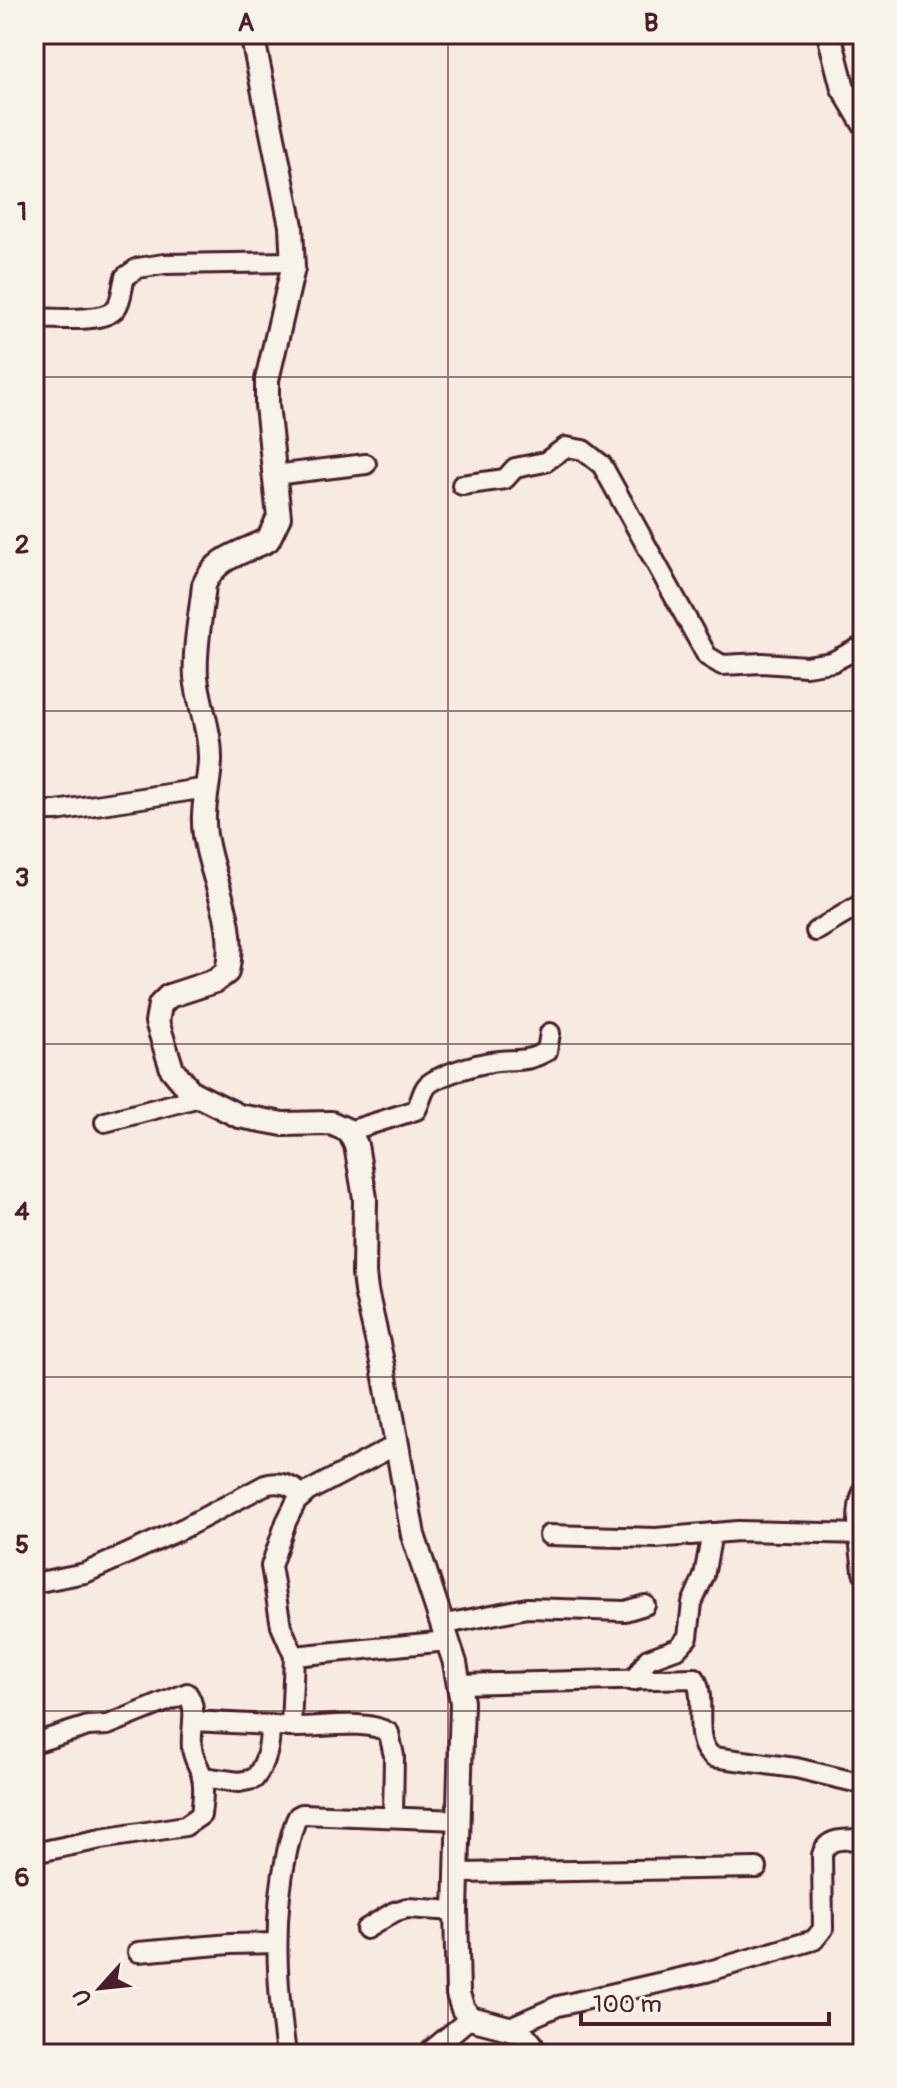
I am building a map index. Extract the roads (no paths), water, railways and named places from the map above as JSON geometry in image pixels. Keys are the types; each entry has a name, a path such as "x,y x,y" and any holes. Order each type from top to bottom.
{"street":[{"path":"252,34 291,226 290,289 267,380 279,517 268,540 221,561 209,573 204,585 196,674 209,741 205,832 230,932 230,961 227,972 215,981 169,996 160,1005 157,1022 172,1069 181,1083 200,1097 239,1116 283,1124 331,1123 349,1131 356,1145 364,1182 365,1283 413,1535 459,1684 462,1726 456,1911 458,1994 470,2018 510,2027 525,2035 535,2054"},
{"path":"829,34 843,88 863,122"},
{"path":"34,318 100,318 114,312 125,277 138,268 164,264 292,262"},
{"path":"462,485 505,479 515,468 545,462 566,447 583,450 602,465 707,656 715,662 722,665 762,663 806,666 832,662 863,646"},
{"path":"274,475 366,464"},
{"path":"34,805 44,811 56,811 207,788"},
{"path":"816,931 863,903"},
{"path":"349,1131 416,1110 426,1087 444,1076 494,1061 534,1058 547,1051 550,1033"},
{"path":"105,1122 200,1097"},
{"path":"291,1727 294,1656 281,1626 271,1566 286,1522 296,1502 304,1495 398,1444"},
{"path":"34,1583 85,1573 184,1528 274,1482 288,1484 304,1495"},
{"path":"863,1492 860,1500 863,1572"},
{"path":"549,1535 656,1538 738,1531 861,1534"},
{"path":"633,1681 648,1659 678,1648 688,1637 692,1603 704,1576 712,1533"},
{"path":"294,1656 444,1633 527,1608 625,1611 645,1605"},
{"path":"459,1684 695,1678 701,1697 706,1753 713,1757 796,1768 863,1784"},
{"path":"34,1743 88,1726 108,1725 187,1693 194,1705 193,1755 204,1791 201,1815 185,1826 34,1853"},
{"path":"193,1721 291,1727 379,1726 389,1733 394,1756 393,1817"},
{"path":"202,1777 239,1782 254,1779 267,1755 270,1725"},
{"path":"286,2054 278,1990 277,1943 283,1869 298,1816 459,1820"},
{"path":"510,2027 558,2006 706,1972 814,1940 823,1929 824,1847 832,1840 863,1839"},
{"path":"458,1873 757,1868"},
{"path":"366,1929 407,1908 456,1911"},
{"path":"138,1952 277,1943"},
{"path":"427,2054 470,2018"}]}
